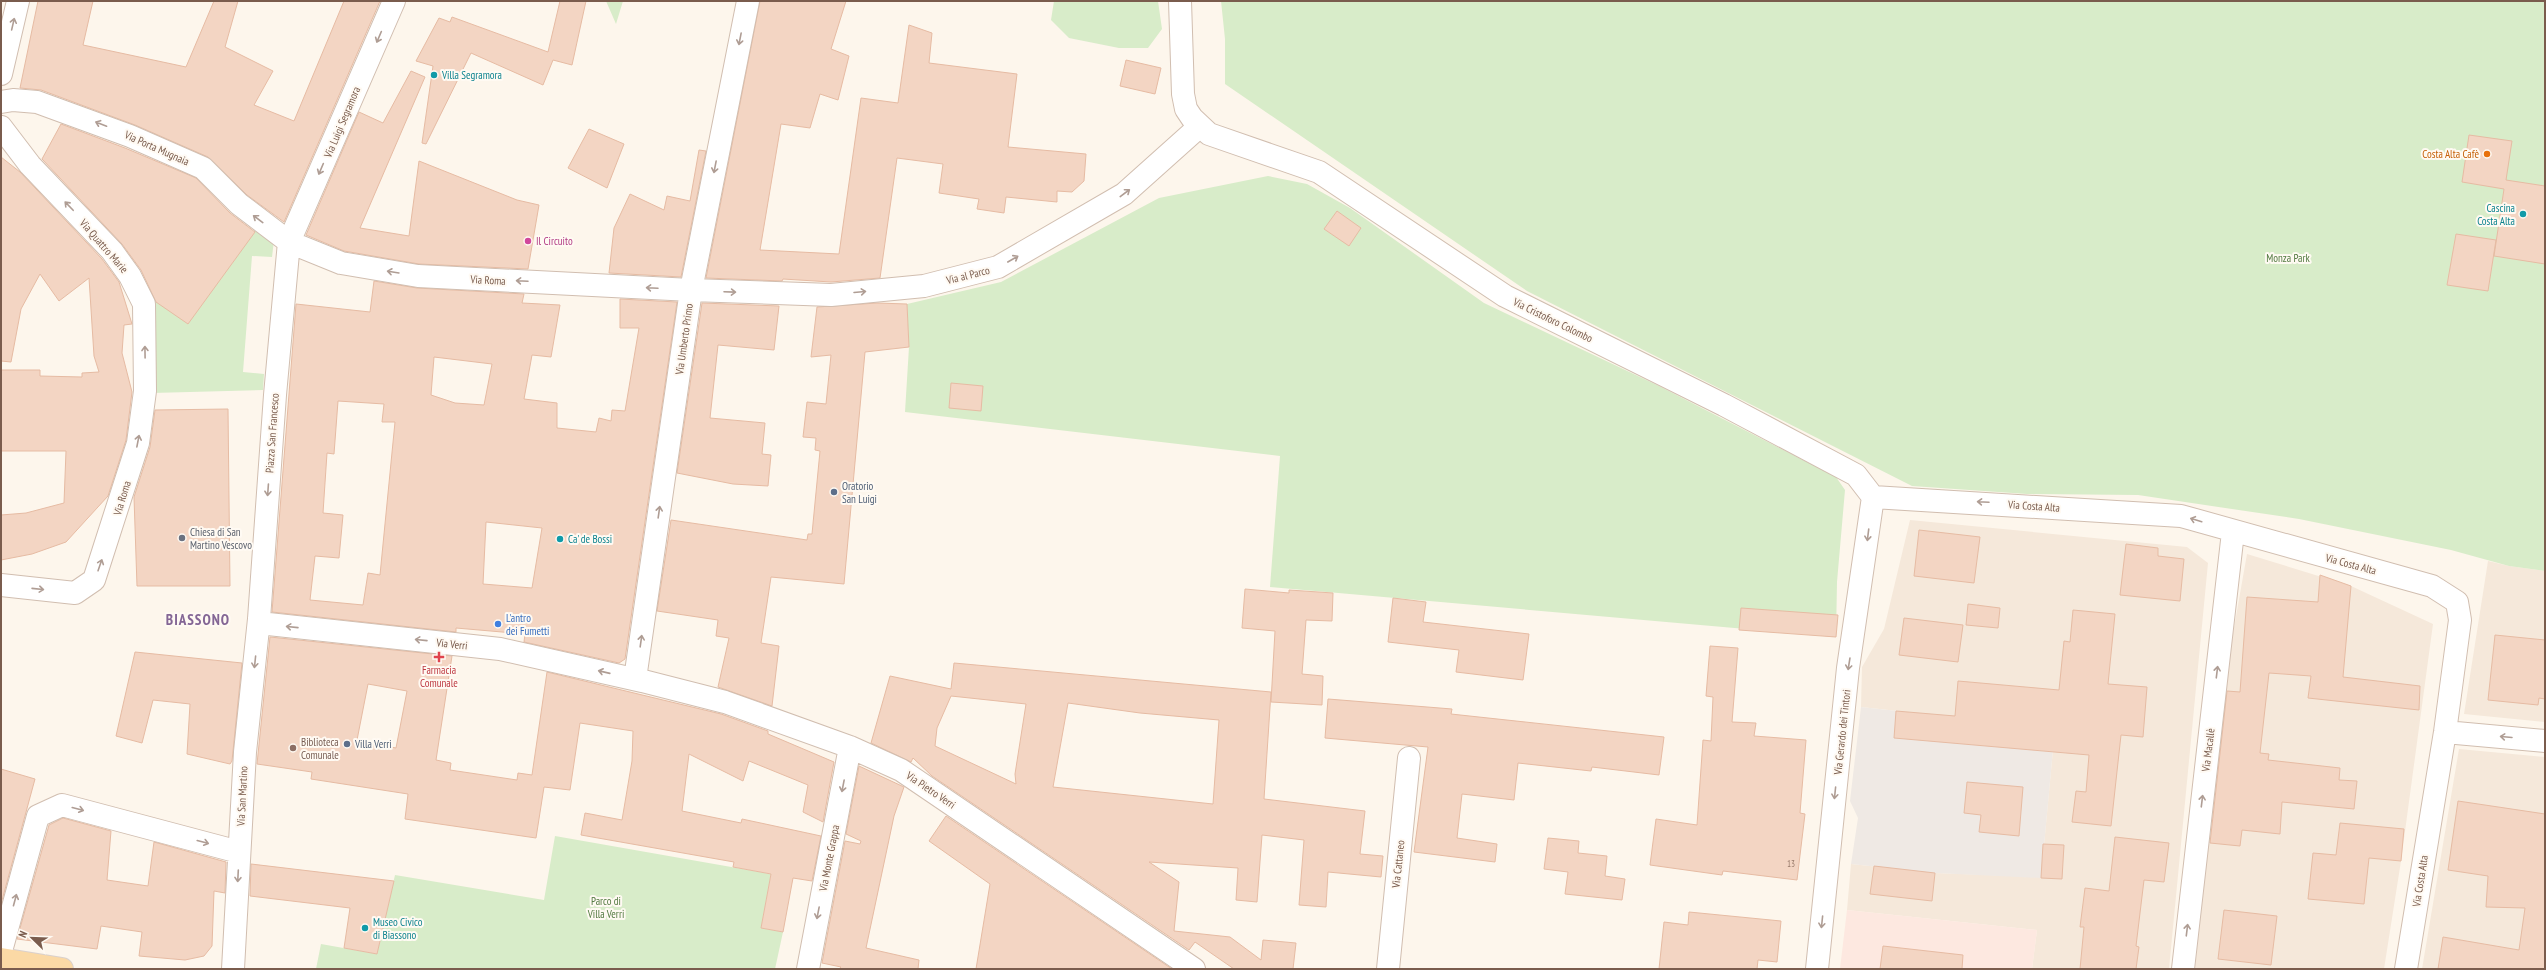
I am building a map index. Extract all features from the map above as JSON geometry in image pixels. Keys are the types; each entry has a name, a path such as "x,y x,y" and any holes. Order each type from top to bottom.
{"main road":[{"path":"1,959 62,969"}],"street":[{"path":"1,74 18,1"},
{"name":"Via Luigi Segramora","path":"289,242 394,1"},
{"name":"Via Umberto Primo","path":"638,680 691,290 748,1"},
{"path":"1180,1 1182,94 1186,109 1200,126"},
{"name":"Via Porta Mugnaia","path":"1,102 13,100 37,102 130,136 203,168 239,204 289,242"},
{"name":"Via al Parco","path":"691,290 832,295 924,286 998,267 1124,194 1200,126"},
{"name":"Via Cristoforo Colombo","path":"1200,126 1209,134 1319,172 1505,296 1724,405 1856,475 1873,497"},
{"name":"Via Quattro Marie","path":"1,127 30,165 112,251 130,276 144,304 145,391"},
{"name":"Via Roma","path":"289,242 341,263 418,276 691,290"},
{"name":"Piazza San Francesco","path":"259,624 275,395 289,242"},
{"name":"Via Roma","path":"1,585 75,593 94,580 138,443 145,391"},
{"name":"Via Costa Alta","path":"1873,497 2181,516 2233,532 2432,586 2457,602 2460,620 2445,732 2406,969"},
{"name":"Via Gerardo dei Tintori","path":"1817,969 1848,668 1873,497"},
{"name":"Via Macallè","path":"2182,969 2233,532"},
{"name":"Via Verri","path":"259,624 500,649 638,680"},
{"name":"Via San Martino","path":"233,964 245,752 259,624"},
{"name":"Via Pietro Verri","path":"638,680 725,702 850,747 902,770 1194,969"},
{"path":"2445,732 2545,741"},
{"name":"Via Monte Grappa","path":"808,969 850,747"},
{"name":"Via Cattaneo","path":"1388,969 1409,758"},
{"path":"1,951 38,816 62,805 239,852"}],"shaded area":[{"path":"1910,520 2187,547 2208,563 2169,969 2032,969 2037,930 1847,910 1851,864 1935,873 2041,877 2055,728 1861,707 1862,667 1884,629"},
{"path":"2247,554 2351,586 2433,624 2401,861 2384,969 2195,969 2223,690"},
{"path":"2488,561 2509,566 2545,571 2545,722 2464,714"},
{"path":"1861,707 2055,728 2041,878 1935,873 1851,864 1858,818 1850,801"},
{"path":"2459,749 2545,757 2545,969 2422,969"},
{"path":"1847,910 2037,930 2032,969 1840,969"}],"green space":[{"path":"606,1 623,1 616,24"},
{"path":"1054,1 1158,1 1162,29 1148,48 1119,48 1069,38 1051,20"},
{"name":"Monza Park","path":"1221,1 2545,1 2545,571 2509,566 2451,550 2299,519 2138,495 2027,494 1912,486 1527,291 1225,84 1225,39"},
{"path":"1268,176 1307,184 1350,208 1484,303 1659,386 1836,477 1845,490 1837,582 1836,637 1270,587 1280,456 905,412 909,347 907,304 1001,282 1159,198"},
{"path":"262,221 275,232 272,257 252,256 243,372 264,374 263,390 152,393 148,293 186,322"},
{"name":"Parco di Villa Verri","path":"555,836 771,874 761,928 783,932 775,969 316,969 321,944 377,954 395,875 544,900"}],"building":[{"path":"38,1 93,1 83,45 186,67 214,1 238,1 225,47 273,71 254,105 294,121 344,1 380,1 284,222 247,195 208,157 135,125 41,90 20,88"},
{"name":"Villa Segramora","path":"560,1 586,1 572,65 553,60 543,85 471,53 426,144 422,143 433,66 416,61 439,18 450,22 452,17 548,52"},
{"path":"760,1 846,1 831,49 849,56 838,100 820,94 810,128 781,124 760,250 839,254 861,98 898,103 909,25 932,33 929,63 1017,74 1008,147 1086,154 1084,181 1072,192 1057,191 1057,202 1006,197 1004,213 977,209 979,199 939,193 943,164 897,158 880,278 831,282 783,279 782,281 706,278"},
{"path":"1126,60 1161,68 1155,94 1120,86"},
{"path":"411,71 425,77 360,228 409,236 419,161 517,200 539,205 528,269 419,264 344,251 306,235 359,112 383,123"},
{"path":"61,124 125,148 196,178 230,213 255,232 188,324 156,302 141,270 122,244 42,159"},
{"path":"589,129 624,144 607,188 568,168"},
{"name":"Cascina Costa Alta","path":"2469,135 2512,141 2506,180 2545,186 2545,264 2494,256 2504,189 2462,182"},
{"path":"699,150 706,151 681,277 609,273 614,228 630,194 664,210 667,196 690,201"},
{"path":"1,157 20,172 102,259 119,282 132,324 124,325 122,353 132,392 126,440 108,496 66,542 32,554 1,560 1,515 26,513 64,503 66,451 1,451 1,370 40,370 40,376 82,377 82,373 99,372 94,356 89,278 59,301 40,274 21,309 11,362 1,361"},
{"path":"1337,211 1361,228 1349,246 1324,229"},
{"path":"2456,234 2496,240 2488,291 2447,285"},
{"path":"374,281 417,288 524,294 522,303 560,305 551,357 532,355 524,399 557,403 557,428 596,432 599,418 611,421 612,410 625,411 639,328 620,328 620,299 677,302 625,659 619,663 524,642 525,634 456,628 456,632 272,612 296,304 370,312","holes":["434,357 492,364 484,405 455,403 431,395","338,401 384,404 382,422 395,422 380,575 368,573 363,605 310,600 315,556 339,558 343,515 323,513 327,453 334,454","486,522 542,528 532,588 483,584"]},
{"path":"702,303 779,306 774,350 718,345 710,418 765,423 762,454 771,455 768,486 733,484 677,473"},
{"path":"877,303 907,304 909,347 865,352 844,584 771,577 761,643 779,646 772,706 718,687 729,638 716,636 718,620 657,611 671,520 807,540 808,534 812,534 820,451 815,450 816,438 803,437 807,402 826,404 831,355 811,357 817,307"},
{"path":"951,383 983,386 981,411 949,408"},
{"name":"Chiesa di San Martino Vescovo","path":"228,409 230,586 137,586 134,497 150,447 155,410"},
{"path":"1919,530 1980,537 1974,583 1914,576"},
{"path":"2126,544 2158,548 2158,556 2184,559 2180,601 2120,595"},
{"path":"2320,575 2351,586 2343,677 2420,686 2419,710 2308,698 2311,676 2269,673 2260,753 2269,754 2268,760 2340,768 2339,780 2357,781 2354,809 2282,802 2280,834 2242,830 2240,846 2210,843 2227,691 2240,692 2247,597 2318,602"},
{"path":"1245,589 1289,593 1289,590 1333,593 1332,621 1306,620 1302,674 1323,676 1322,705 1271,702 1275,631 1242,628"},
{"path":"1393,598 1426,602 1423,622 1529,634 1523,680 1456,672 1459,650 1388,642"},
{"path":"1968,604 2000,608 1998,628 1966,625"},
{"path":"1741,608 1838,615 1836,637 1739,630"},
{"path":"2073,610 2115,614 2108,684 2147,687 2143,737 2121,735 2111,826 2072,822 2076,791 2086,792 2089,755 1894,738 1896,711 1955,716 1958,681 2059,690 2064,641 2070,642"},
{"path":"1904,618 1963,625 1958,662 1899,655"},
{"path":"2495,635 2545,640 2545,699 2539,698 2538,705 2488,700"},
{"path":"270,637 452,656 436,760 451,763 450,770 517,780 518,773 532,775 547,672 721,714 768,731 768,734 834,762 823,822 803,812 808,785 749,761 743,781 689,754 682,811 741,823 742,819 821,836 812,881 793,878 783,932 761,928 771,874 733,867 734,862 581,835 585,813 622,820 632,761 633,731 580,723 570,790 544,787 536,838 405,819 408,794 311,779 312,772 257,764","holes":["368,684 407,691 396,748 357,740"]},
{"path":"1710,646 1738,648 1732,722 1756,723 1754,736 1806,740 1800,813 1805,814 1797,880 1723,871 1722,875 1650,865 1656,819 1697,825 1703,740 1711,741 1713,697 1706,696"},
{"path":"135,652 242,663 232,761 230,764 187,754 190,704 153,700 142,743 116,736"},
{"path":"954,663 1271,692 1264,799 1365,811 1360,854 1383,856 1381,877 1328,872 1326,907 1299,905 1304,840 1262,835 1257,902 1236,900 1238,868 1149,862 1179,882 1174,931 1230,937 1261,960 1263,940 1296,943 1293,969 1234,969 1195,942 1189,950 932,776 913,758 911,762 871,743 890,676 951,689","holes":["951,696 1026,704 1015,774 1016,784 935,746 937,728","1068,703 1140,713 1219,720 1213,804 1053,787"]},
{"path":"1328,699 1452,709 1451,714 1664,737 1659,775 1592,767 1591,771 1518,763 1514,800 1462,794 1457,838 1497,844 1495,862 1414,852 1428,747 1325,738"},
{"path":"859,766 904,787 894,816 866,948 919,960 918,969 839,969 841,967 822,963 845,841 860,844 861,841 846,834"},
{"path":"1,769 35,779 1,904"},
{"path":"1967,782 2023,787 2019,836 1979,832 1981,815 1964,813"},
{"path":"2458,801 2545,814 2545,969 2438,969 2443,937 2519,950 2525,908 2486,907 2488,876 2448,870"},
{"path":"946,816 1172,969 976,969 990,884 929,841"},
{"path":"63,818 111,831 107,880 148,886 154,842 226,862 225,893 214,891 212,946 204,956 185,960 139,956 142,932 101,926 97,949 17,939 49,825"},
{"path":"2340,823 2404,829 2401,861 2369,858 2364,904 2308,899 2313,853 2336,855"},
{"path":"2115,837 2169,843 2164,882 2144,880 2136,946 2139,947 2136,969 2080,969 2084,927 2080,927 2085,888 2109,891"},
{"path":"1548,838 1579,841 1578,853 1607,856 1605,876 1625,879 1622,900 1565,894 1568,872 1544,869"},
{"path":"2043,844 2064,845 2062,879 2041,878"},
{"name":"Museo Civico di Biassono","path":"251,864 394,881 377,954 344,948 350,908 250,896"},
{"path":"1874,866 1935,873 1932,901 1870,894"},
{"path":"2224,910 2277,916 2271,965 2218,959"},
{"path":"1689,912 1781,921 1777,962 1758,960 1757,969 1659,969 1664,922 1688,925"},
{"path":"1883,946 1963,955 1962,969 1880,969"}],"place":[{"name":"Villa Segramora","path":"434,75"},
{"name":"Costa Alta Cafè","path":"2487,154"},
{"name":"Cascina Costa Alta","path":"2523,214"},
{"name":"Il Circuito","path":"528,241"},
{"name":"Oratorio San Luigi","path":"834,492"},
{"name":"Chiesa di San Martino Vescovo","path":"182,538"},
{"name":"Ca' de Bossi","path":"560,539"},
{"name":"L'antro dei Fumetti","path":"498,624"},
{"name":"Farmacia Comunale","path":"439,657"},
{"name":"Villa Verri","path":"347,744"},
{"name":"Biblioteca Comunale","path":"293,748"},
{"name":"Museo Civico di Biassono","path":"365,928"}],"district":[{"name":"BIASSONO","path":"198,620"}]}
